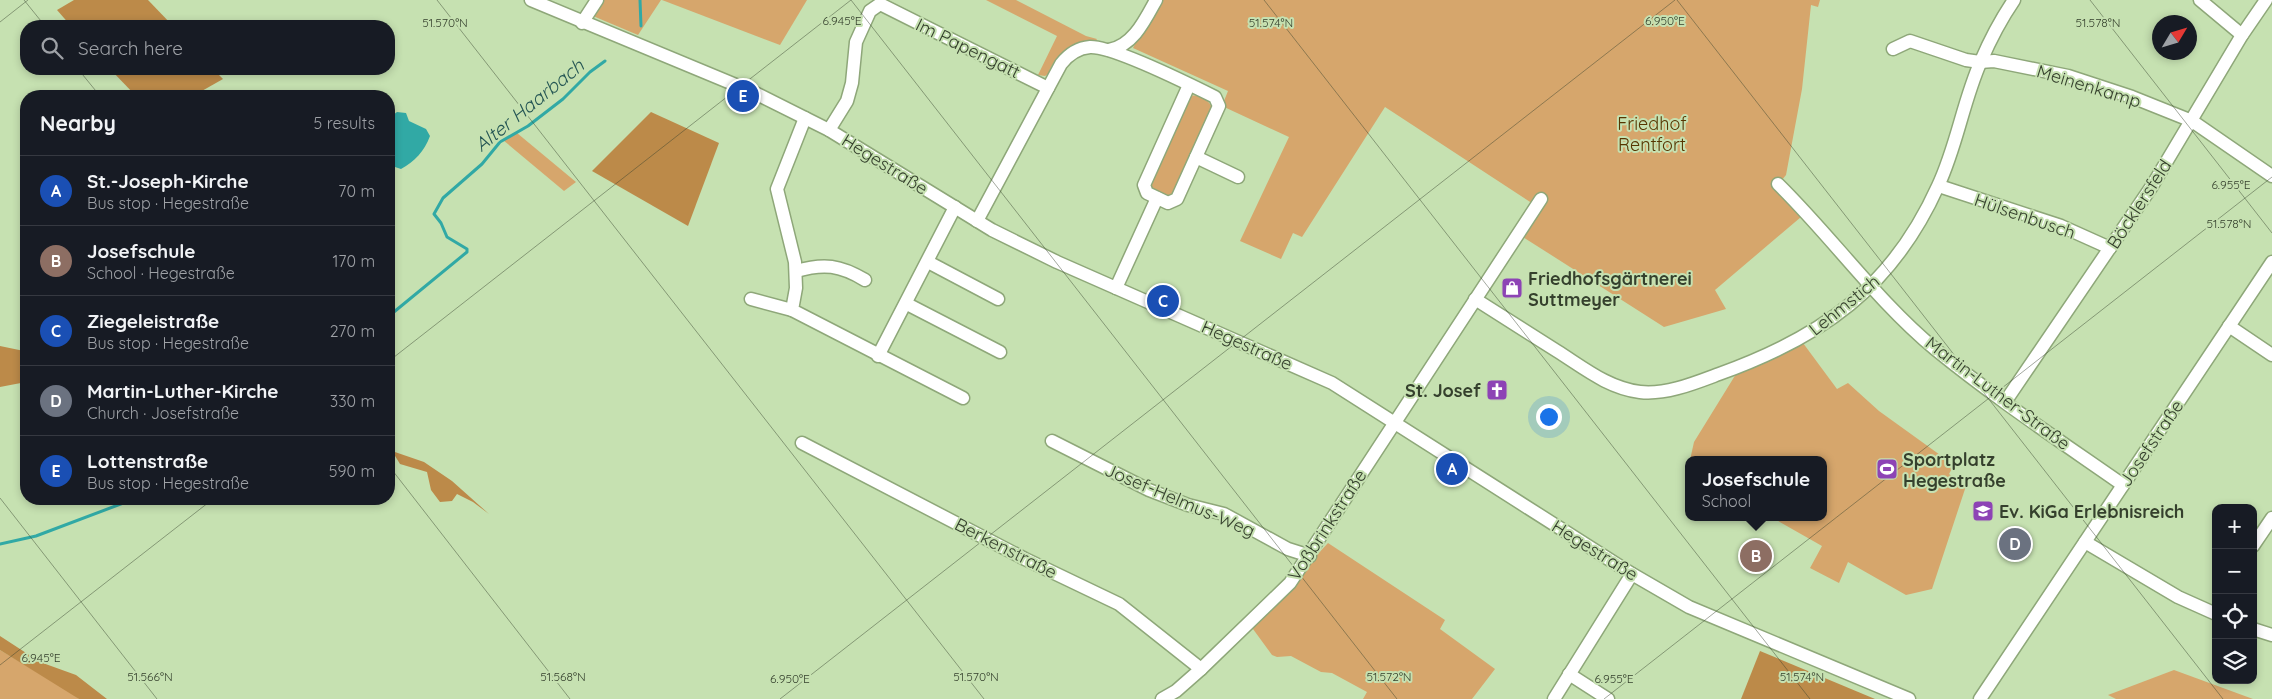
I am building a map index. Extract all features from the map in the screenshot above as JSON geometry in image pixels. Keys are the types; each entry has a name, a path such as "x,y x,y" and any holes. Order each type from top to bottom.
{"street":[{"path":"582,23 597,0"},
{"path":"1109,50 1118,48 1134,36 1156,0"},
{"name":"Lehmstich","path":"1476,299 1610,384 1640,392 1653,392 1692,384 1762,357 1799,340 1833,318 1871,286 1908,241 1938,186 1980,62 2002,17 2014,0"},
{"path":"2200,0 2242,35"},
{"name":"Böcklersfeld","path":"2005,402 2152,186 2242,35 2266,0"},
{"name":"Hegestraße","path":"540,2 582,23 744,88 829,130 977,221 1057,262 1332,383 1632,574 1689,607 1909,699"},
{"name":"Im Papengatt","path":"829,130 847,101 852,84 856,42 870,11 880,4 1048,88"},
{"name":"Meinenkamp","path":"1893,49 1910,41 1966,60 1994,61 2068,76 2132,97 2192,121 2272,176"},
{"path":"977,221 1061,64 1073,52 1091,47 1109,50 1189,85 1215,97 1219,106 1177,199 1168,203 1147,194 1144,185 1189,85"},
{"path":"792,310 795,266 777,189 806,118"},
{"path":"1196,157 1238,177"},
{"name":"Martin-Luther-Straße","path":"1778,184 1826,234 1871,286 1934,348 2005,402 2123,485"},
{"name":"Hülsenbusch","path":"1938,186 2061,226 2110,248"},
{"path":"1116,288 1157,198"},
{"name":"Voßbrinkstraße","path":"1162,699 1176,691 1201,669 1290,584 1541,199"},
{"path":"878,356 955,207"},
{"path":"928,262 998,299"},
{"name":"Josefstraße","path":"1980,699 2272,262"},
{"path":"795,266 834,266 852,272 866,280"},
{"path":"751,299 792,310 878,356 963,398"},
{"path":"906,304 1000,352"},
{"path":"2229,326 2272,354"},
{"name":"Josef-Helmus-Weg","path":"1052,441 1149,490 1188,505 1224,514 1288,548 1310,556"},
{"name":"Berkenstraße","path":"802,443 1025,558 1119,604 1201,669"},
{"path":"2257,540 2272,518"},
{"path":"2085,542 2178,597 2212,608"},
{"path":"1554,699 1632,574"},
{"path":"2257,630 2272,635"},
{"path":"1569,674 1608,699"}],"green space":[{"path":"600,0 661,0 638,35 593,16"},
{"path":"662,0 807,0 780,45"},
{"path":"986,0 1016,0 1086,36 1097,39 1095,42 1079,44 1066,50 1060,54 1048,74 1045,76 1038,75 1057,36"},
{"name":"Friedhof Rentfort","path":"1157,0 1820,0 1818,7 1811,5 1802,89 1786,175 1775,188 1801,217 1715,290 1726,309 1664,327 1523,237 1541,209 1385,107 1302,237 1293,233 1281,259 1240,241 1289,137 1222,106 1228,91 1133,48"},
{"path":"1191,96 1204,98 1212,109 1174,194 1168,197 1154,192 1150,187"},
{"path":"517,133 576,182 564,191 503,140"},
{"name":"Sportplatz Hegestraße","path":"1803,343 1837,389 1848,383 1879,411 1954,465 1949,474 1966,486 1932,589 1906,595 1848,562 1839,583 1810,568 1822,546 1778,521 1827,521 1827,456 1691,456 1694,442 1736,374"},
{"path":"1328,543 1445,620 1440,629 1495,669 1472,699 1363,699 1367,692 1332,673 1321,672 1291,656 1277,657 1272,655 1253,629 1254,623"},
{"path":"0,650 70,692 79,699 0,699"},
{"path":"2174,670 2253,699 2116,699 2108,695"}],"shaded area":[{"path":"74,0 148,0 167,20 66,20 57,10"},
{"path":"116,75 219,75 223,79 204,90 130,90"},
{"path":"651,112 719,143 688,226 592,171"},
{"path":"0,346 20,350 20,383 0,387"},
{"path":"395,452 424,462 452,481 489,514 473,502 457,494 452,501 440,502 431,490 427,472 400,464"},
{"path":"0,636 40,662 76,675 107,699 79,699 0,650"},
{"path":"1760,651 1875,699 1741,699"}],"water":[{"path":"406,113 409,121 426,129 430,136 418,156 401,169 395,167 395,114"}],"waterway":[{"name":"Alter Haarbach","path":"640,0 641,26"},
{"name":"Alter Haarbach","path":"395,311 467,252 467,249 447,237 441,223 434,214 443,198 482,164 500,142 528,126 563,99 590,72 605,61"},
{"name":"Alter Haarbach","path":"0,544 36,536 118,505"}],"place":[{"name":"Lottenstraße","path":"743,96"},
{"name":"Friedhofsgärtnerei Suttmeyer","path":"1512,288"},
{"name":"Ziegeleistraße","path":"1163,301"},
{"name":"St. Josef","path":"1497,390"},
{"name":"St.-Joseph-Kirche","path":"1452,469"},
{"name":"Sportplatz Hegestraße","path":"1887,469"},
{"name":"Ev. KiGa Erlebnisreich","path":"1983,511"},
{"name":"Martin-Luther-Kirche","path":"2015,544"},
{"name":"Josefschule","path":"1756,556"}]}
